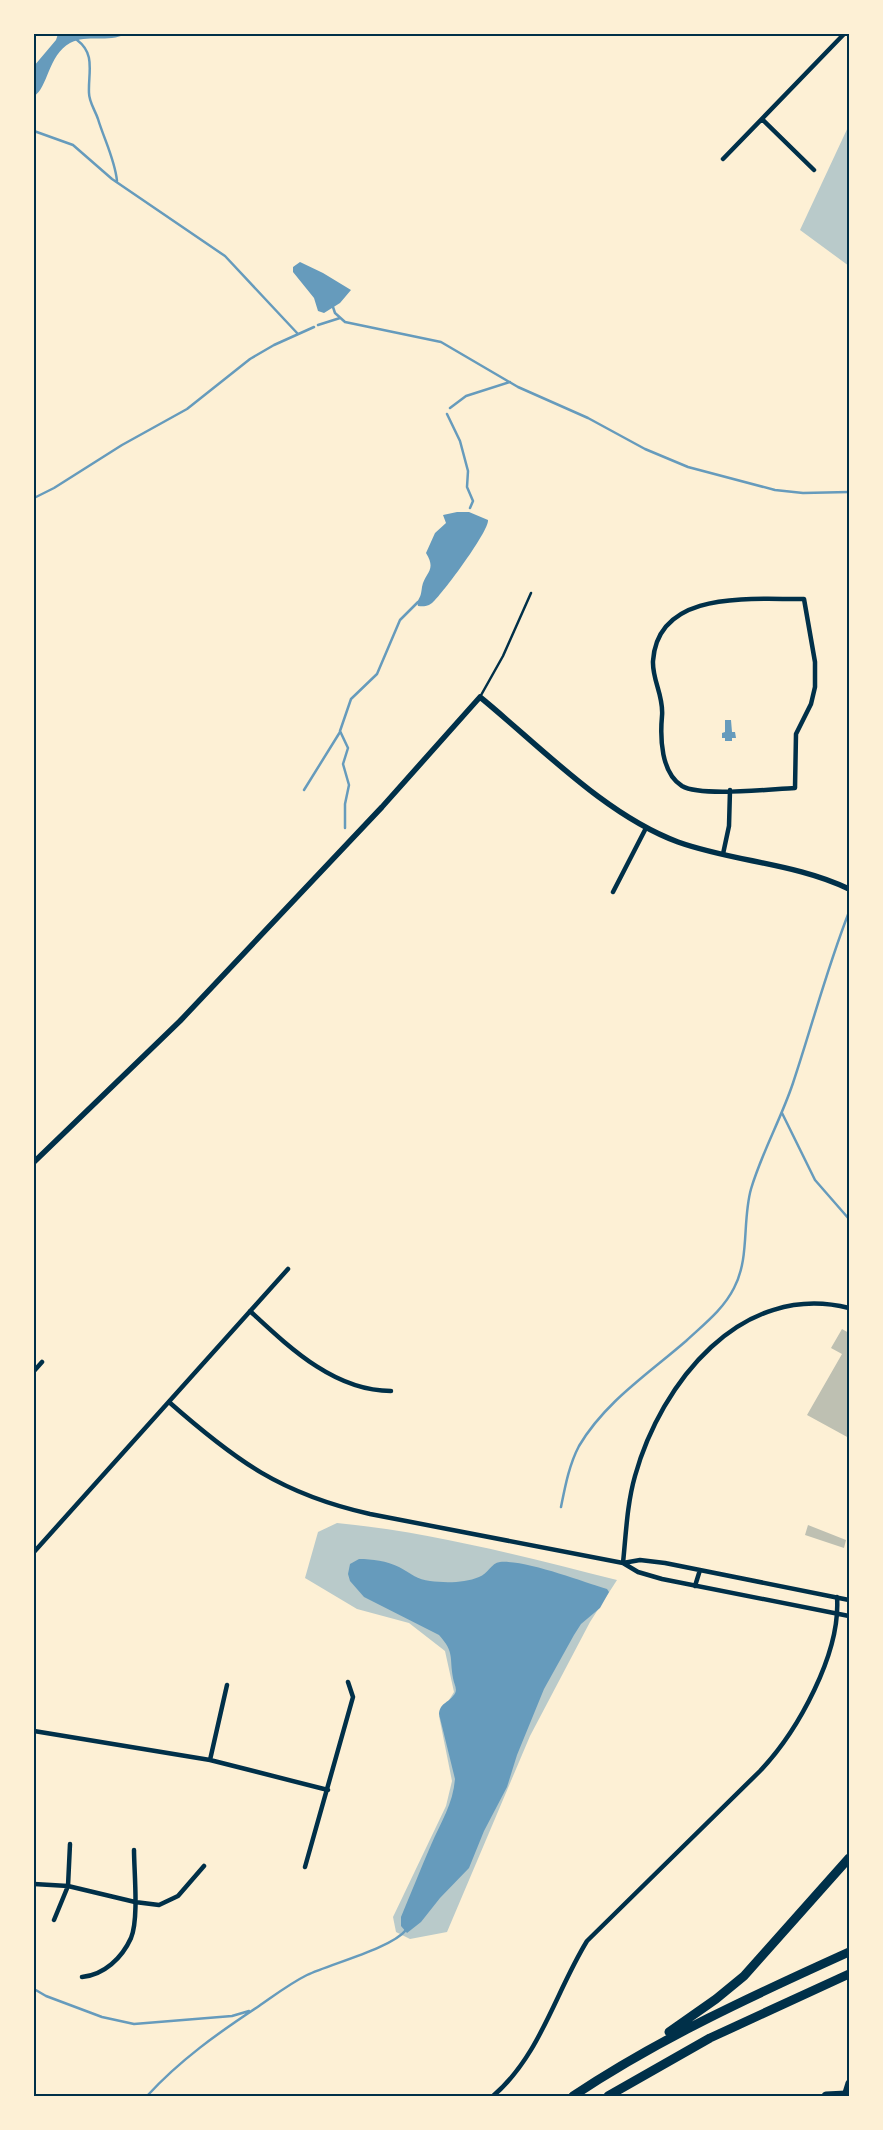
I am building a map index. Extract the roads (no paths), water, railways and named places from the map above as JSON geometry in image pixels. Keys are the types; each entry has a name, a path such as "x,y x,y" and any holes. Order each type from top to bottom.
{"highway":[{"path":"625,2064 737,1982 774,1944 849,1858"},
{"path":"573,2096 625,2064 717,2013 849,1952"},
{"path":"608,2096 710,2038 849,1974"},
{"path":"826,2096 847,2095"}],"main road":[{"path":"847,2095 849,2083"}],"street":[{"path":"723,159 844,34"},
{"path":"762,119 814,170"},
{"path":"804,599 815,662 815,687 811,704 796,734 795,788 730,790 688,789 680,785 669,773 662,737 661,696 654,671 654,655 658,639 678,615 698,605 726,600 804,599"},
{"path":"34,1162 180,1021 382,807 480,697 598,796 646,828 677,841 723,854 814,875 849,889"},
{"path":"723,854 729,826 730,790"},
{"path":"613,892 646,828"},
{"path":"34,1552 288,1269"},
{"path":"623,1563 631,1496 638,1468 666,1403 686,1373 728,1333 760,1314 802,1304 830,1304 849,1308"},
{"path":"250,1312 291,1348 320,1369 370,1389 391,1391"},
{"path":"34,1372 42,1362"},
{"path":"169,1402 237,1459 272,1480 322,1501 370,1514 623,1563 638,1572 695,1586 849,1616"},
{"path":"623,1563 640,1560 849,1600"},
{"path":"695,1586 700,1570"},
{"path":"493,2096 522,2066 538,2038 575,1961 587,1942 760,1771 786,1740 813,1693 826,1658 838,1614 837,1597"},
{"path":"305,1867 353,1698 348,1682"},
{"path":"210,1760 227,1684"},
{"path":"34,1731 210,1760 328,1790"},
{"path":"54,1920 68,1886 70,1844"},
{"path":"82,1976 96,1975 103,1972 122,1954 132,1937 135,1902 134,1850"},
{"path":"34,1884 68,1886 135,1902 159,1905 172,1900 186,1889 204,1866"}],"lane":[{"path":"480,697 496,671 531,593"}],"water":[{"path":"58,34 126,34 112,38 83,39 70,43 57,55 39,92 34,96 34,66 56,40"},
{"path":"300,262 351,290 340,303 324,313 318,311 314,298 293,272 293,267"},
{"path":"469,512 488,520 482,536 433,602 429,605 418,606 417,602 421,595 423,582 430,568 426,553 435,533 446,523 443,515"},
{"path":"725,720 731,720 732,732 735,732 736,738 732,738 732,741 725,741 725,738 722,738 722,733 725,732"},
{"path":"359,1559 390,1563 422,1579 442,1582 473,1579 485,1574 497,1563 511,1562 554,1572 607,1589 609,1592 600,1608 581,1624 544,1689 517,1755 507,1787 484,1831 469,1868 440,1898 421,1922 407,1933 401,1926 401,1917 446,1813 454,1788 455,1779 439,1714 443,1705 455,1694 456,1690 449,1651 439,1635 364,1597 350,1581 348,1574 350,1564"}],"waterway":[{"path":"77,40 83,45 89,58 90,100 112,157 117,181"},
{"path":"34,131 73,145 112,179 225,256 298,334"},
{"path":"332,304 335,313 345,322 441,342 518,387 588,418 645,449 688,467 775,490 803,493 849,492"},
{"path":"318,325 340,318"},
{"path":"34,498 54,488 122,445 187,409 250,359 274,345 314,327"},
{"path":"450,408 466,396 510,382"},
{"path":"447,414 460,441 468,471 467,487 473,501 470,508"},
{"path":"345,828 345,804 349,785 343,764 348,748 340,731 351,699 377,674 400,620 418,602"},
{"path":"304,790 340,732"},
{"path":"561,1507 568,1476 579,1446 601,1416 628,1389 712,1317 734,1288 742,1264 748,1201 751,1189 793,1083 849,912"},
{"path":"782,1113 815,1180 849,1219"},
{"path":"147,2096 200,2048 288,1986 307,1975 388,1943 399,1937 406,1930"},
{"path":"34,1989 46,1996 102,2017 134,2024 232,2016 249,2011"}]}
